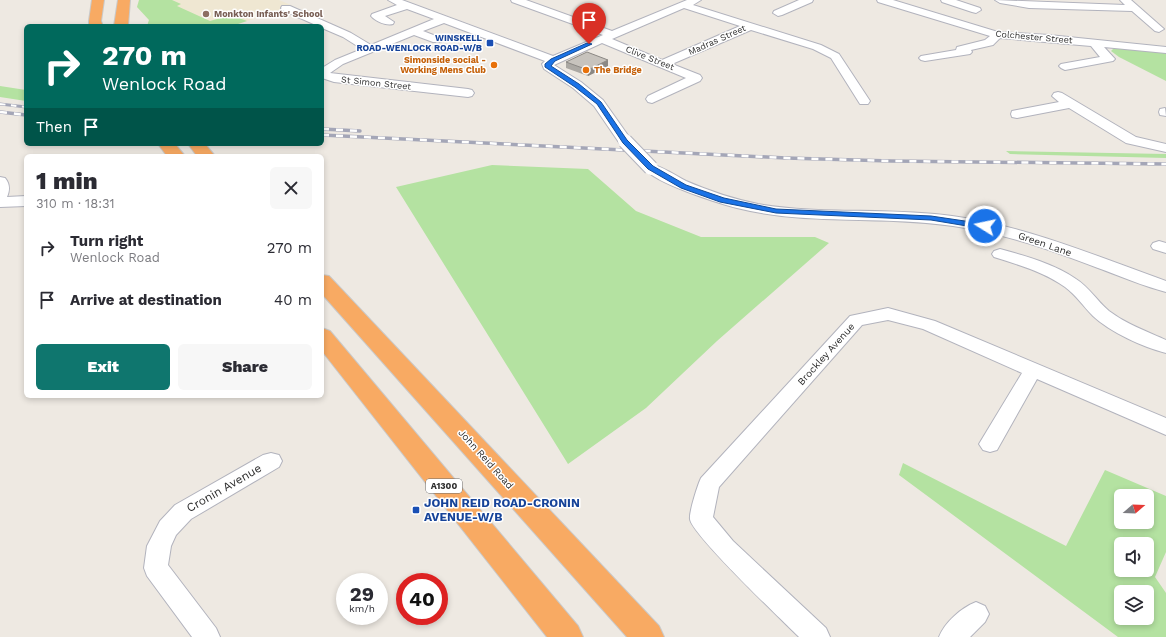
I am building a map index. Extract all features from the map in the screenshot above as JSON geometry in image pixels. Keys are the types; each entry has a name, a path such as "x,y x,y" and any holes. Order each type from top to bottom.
{"highway":[{"path":"96,24 98,0"},
{"path":"121,24 124,0"},
{"name":"John Reid Road","path":"324,283 648,637"},
{"name":"A1300","path":"324,338 567,637"}],"street":[{"path":"393,0 553,60 696,0"},
{"path":"516,0 614,35"},
{"path":"778,13 808,0"},
{"name":"Colchester Street","path":"882,0 997,35 1166,50"},
{"path":"946,0 976,10"},
{"path":"1000,0 1029,5 1129,4 1159,28"},
{"path":"389,22 376,16 407,5"},
{"path":"684,5 816,47 835,56 864,101"},
{"path":"286,8 323,24"},
{"name":"St Simon Street","path":"324,72 335,64 444,20"},
{"path":"324,24 346,34 370,49"},
{"name":"Madras Street","path":"662,64 750,26"},
{"path":"415,32 437,40"},
{"path":"925,58 966,52 961,49 989,43 997,35"},
{"name":"Clive Street","path":"603,39 696,78 652,100"},
{"path":"1065,66 1109,59 1095,43"},
{"name":"Green Lane","path":"553,60 548,64 548,67 577,85 599,103 625,141 651,168 684,186 702,193 753,207 800,213 931,218 985,226 1039,242 1166,287"},
{"name":"St Simon Street","path":"324,61 335,64"},
{"name":"St Simon Street","path":"324,75 334,78 468,93"},
{"path":"431,89 441,80"},
{"path":"1058,96 1131,140 1166,148"},
{"path":"1017,114 1070,104"},
{"path":"0,181 2,188 0,196"},
{"path":"0,202 24,201"},
{"path":"1000,254 1036,260 1078,288 1101,314 1117,325 1166,347"},
{"name":"Brockley Avenue","path":"817,637 725,548 701,519 709,484 856,320 888,314 929,325 1166,427"},
{"path":"990,444 1033,370"},
{"name":"Cronin Avenue","path":"207,637 156,568 159,546 168,528 183,512 271,461"},
{"path":"952,637 976,614"}],"shaded area":[{"name":"Monkton Infants' School","path":"139,0 279,0 293,6 238,24 148,24 149,20 137,7"}],"green space":[{"path":"139,0 172,0 181,4 177,6 210,21 231,15 247,21 238,24 148,24 149,20 137,7"},
{"path":"1115,47 1166,53 1166,81 1119,57 1111,51"},
{"path":"0,86 24,90 24,101 0,97"},
{"path":"1006,151 1166,154 1166,158 1010,154"},
{"path":"492,165 588,169 636,211 701,237 815,237 829,243 717,341 646,408 568,464 396,187"},
{"path":"903,463 1066,546 1105,470 1150,489 1114,489 1114,529 1154,529 1154,491 1166,496 1166,552 1155,577 1166,593 1166,637 1118,637 899,475"}],"building":[{"path":"587,52 608,60 588,70 566,62"}],"railway":[{"path":"0,104 24,107"},
{"path":"0,112 24,115"},
{"path":"324,129 360,131"},
{"path":"324,135 786,158 891,161 1166,164"}],"place":[{"name":"Monkton Infants' School","path":"206,14"},
{"name":"WINSKELL ROAD-WENLOCK ROAD-W/B","path":"490,43"},
{"name":"Simonside social - Working Mens Club","path":"494,65"},
{"name":"The Bridge","path":"586,70"},
{"name":"JOHN REID ROAD-CRONIN AVENUE-W/B","path":"416,510"}],"route":[{"path":"589,44 553,60 548,64 548,67 577,85 599,103 625,141 651,168 684,186 723,200 776,211 931,218 985,226"}]}
